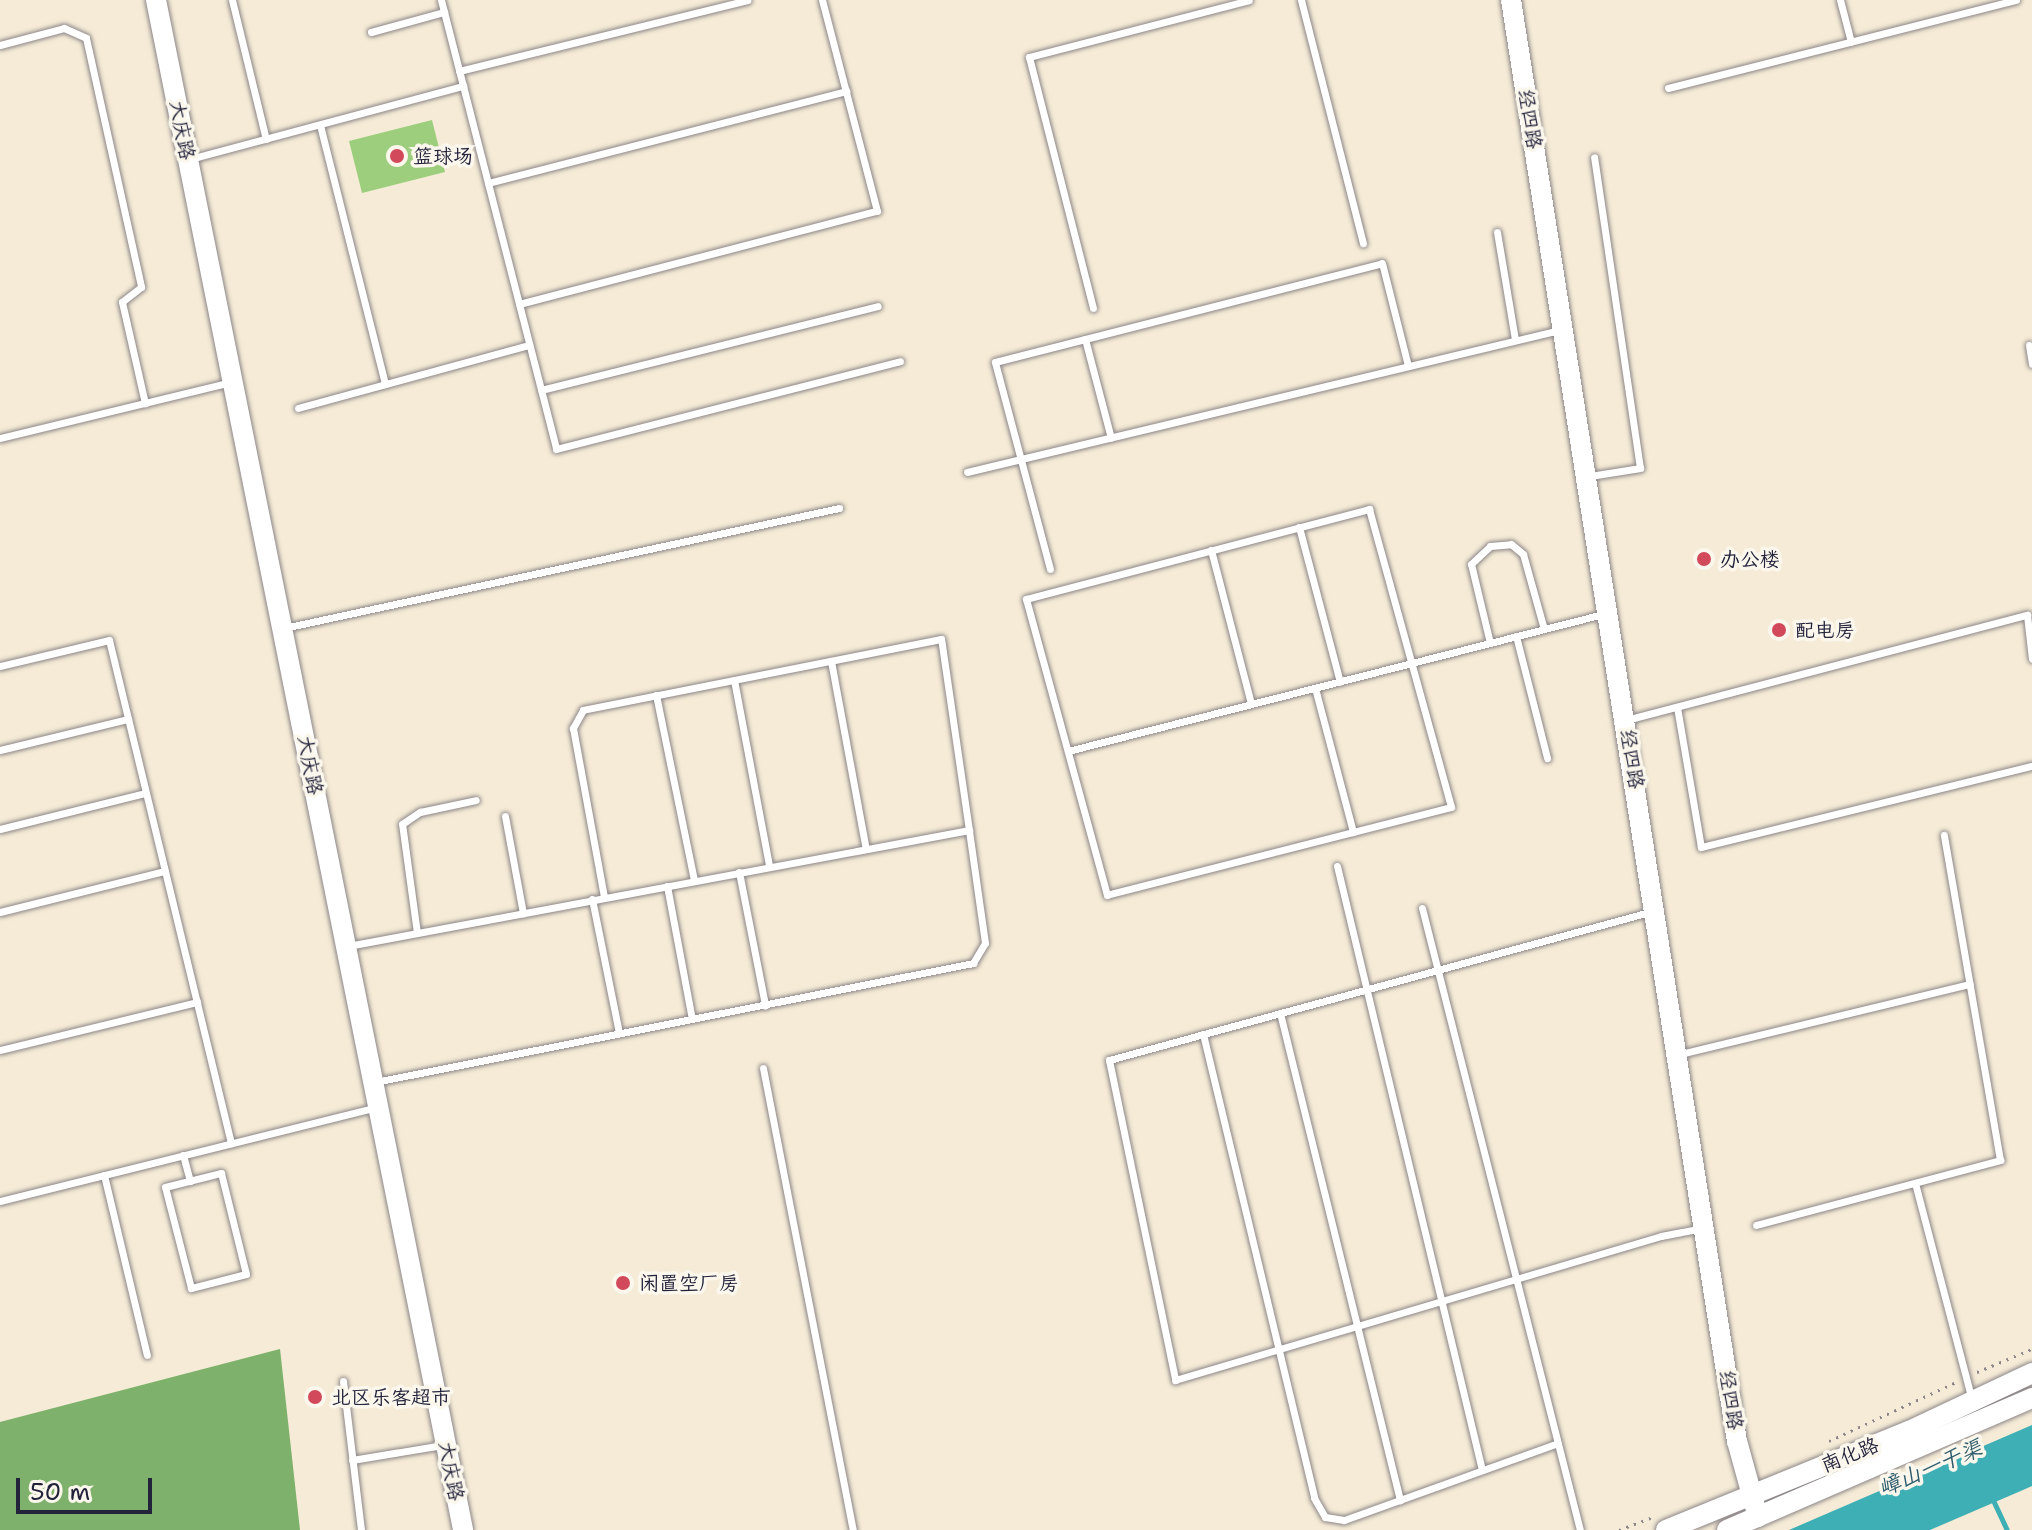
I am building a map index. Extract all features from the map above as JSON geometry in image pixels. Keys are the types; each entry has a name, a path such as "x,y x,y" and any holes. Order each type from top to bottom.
{"street":[{"name":"大庆路","path":"156,0 463,1530"},
{"name":"经四路","path":"1511,0 1704,1228 1750,1496 1758,1517"},
{"name":"南化路","path":"1663,1522 1750,1496 2032,1373"},
{"name":"南化路","path":"1727,1530 2032,1398"}],"lane":[{"path":"232,0 266,139"},
{"path":"441,0 556,449 900,361"},
{"path":"459,71 747,0"},
{"path":"519,304 877,211 822,0"},
{"path":"1093,308 1029,57 1249,0"},
{"path":"1301,0 1363,243"},
{"path":"1840,0 1851,42"},
{"path":"1668,88 2016,0"},
{"path":"371,32 444,12"},
{"path":"0,45 64,28 76,29 86,38 141,287 122,302 145,403"},
{"path":"188,160 463,86"},
{"path":"488,183 846,91"},
{"path":"320,125 385,384"},
{"path":"1587,477 1640,468 1594,157"},
{"path":"1497,232 1515,340"},
{"path":"1050,569 995,362 1382,263 1408,366"},
{"path":"541,390 878,306"},
{"path":"967,472 1564,329"},
{"path":"1085,339 1111,438"},
{"path":"298,408 529,345"},
{"path":"2029,345 2032,364"},
{"path":"0,438 233,381"},
{"path":"282,628 839,508"},
{"path":"1369,509 1451,807 1107,895 1026,599 1299,527 1369,509"},
{"path":"1299,527 1340,682"},
{"path":"1490,643 1471,564 1490,546 1511,544 1523,554 1544,629"},
{"path":"1211,550 1251,704"},
{"path":"1068,751 1609,613"},
{"path":"1626,720 2027,615 2032,659"},
{"path":"1516,636 1547,758"},
{"path":"373,1082 973,963 985,943 941,639 583,710 575,718 604,897"},
{"path":"0,666 109,640 231,1143"},
{"path":"831,661 866,849"},
{"path":"734,680 769,866"},
{"path":"1315,688 1353,832"},
{"path":"656,695 694,880"},
{"path":"1677,707 1701,847 2032,766"},
{"path":"0,750 128,719"},
{"path":"0,829 146,793"},
{"path":"417,933 402,824 420,812 476,800"},
{"path":"505,816 523,913"},
{"path":"346,946 969,830"},
{"path":"1756,1225 2000,1160 1944,835"},
{"path":"1337,866 1482,1470"},
{"path":"0,912 165,871"},
{"path":"739,872 765,1005"},
{"path":"667,886 692,1019"},
{"path":"592,899 619,1033"},
{"path":"1422,908 1580,1530"},
{"path":"1655,910 1109,1060 1175,1380 1517,1279 1704,1228"},
{"path":"1677,1055 1970,984"},
{"path":"0,1050 197,1002"},
{"path":"1280,1013 1400,1500"},
{"path":"1203,1034 1314,1498 1325,1517 1344,1520 1558,1443"},
{"path":"763,1068 853,1530"},
{"path":"0,1201 378,1107"},
{"path":"183,1155 190,1181"},
{"path":"221,1173 246,1274 191,1288 165,1187 190,1181 221,1173"},
{"path":"104,1175 147,1355"},
{"path":"1915,1183 1972,1401"},
{"path":"343,1381 361,1530"},
{"path":"352,1460 446,1445"}],"path":[{"path":"1828,1442 2032,1349"},
{"path":"1619,1530 1663,1522"}],"green space":[{"name":"篮球场","path":"432,120 445,172 362,193 349,141"},
{"path":"280,1349 300,1530 0,1530 0,1422"}],"water":[{"path":"2032,1425 2032,1486 2023,1490 1930,1530 1789,1530"}],"waterway":[{"path":"1992,1498 2007,1530"}],"place":[{"name":"篮球场","path":"397,156"},
{"name":"办公楼","path":"1704,559"},
{"name":"配电房","path":"1779,630"},
{"name":"闲置空厂房","path":"623,1283"},
{"name":"北区乐客超市","path":"315,1397"}],"water label":[{"name":"嶂山一干渠","path":"1930,1468"}]}
